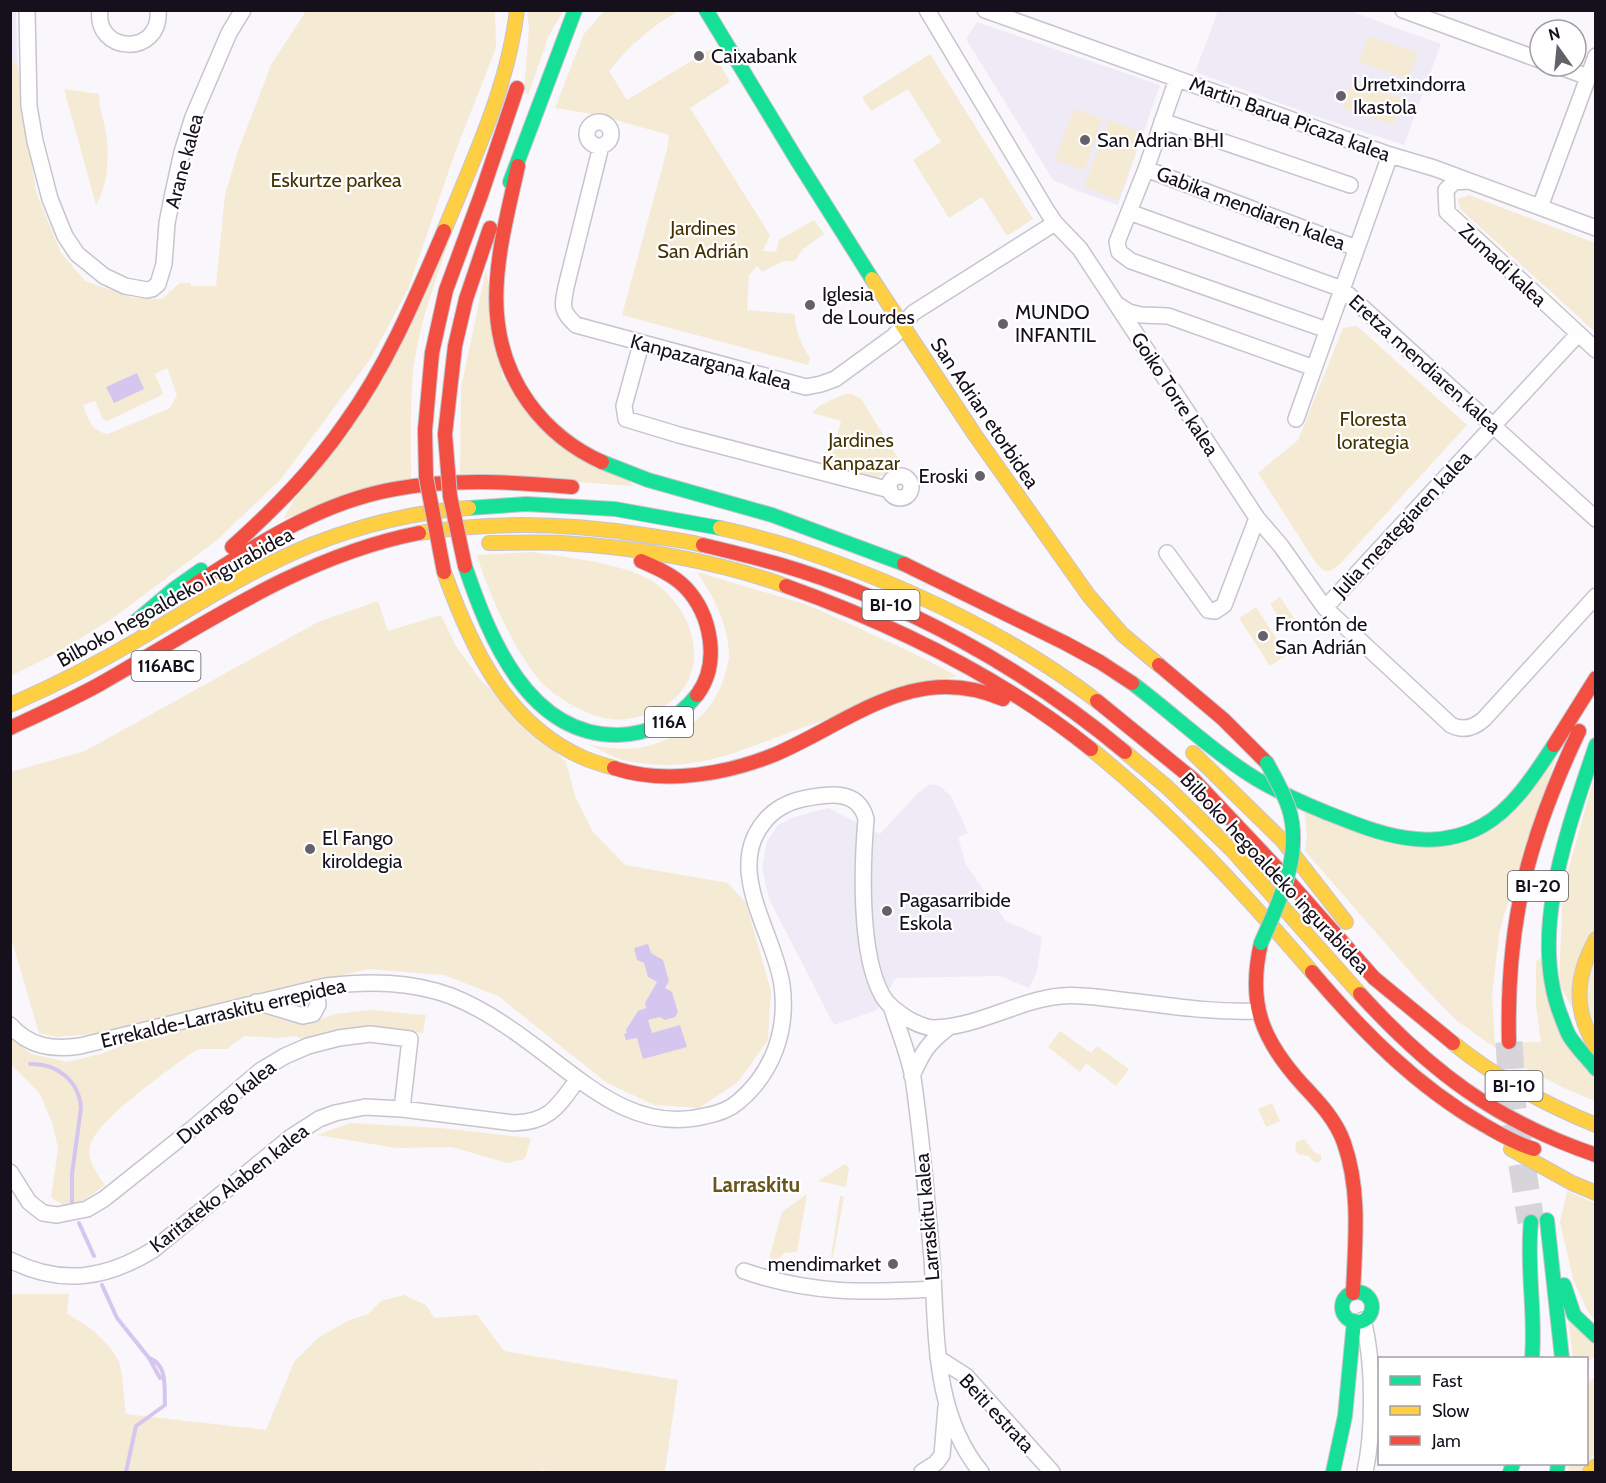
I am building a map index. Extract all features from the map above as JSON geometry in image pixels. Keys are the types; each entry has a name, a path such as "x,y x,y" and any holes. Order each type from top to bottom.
{"main road":[{"path":"510,10 516,26 521,54 518,85 446,290 432,353 425,430 426,477 444,572 459,614 493,681 528,722 565,747 600,764 651,776 684,777 725,771 774,754 874,701 914,688 933,686 955,687 997,696 1083,742"},
{"path":"517,10 516,26 507,62 482,136 427,271 375,375 348,419 323,453 284,498 256,525 229,549 131,624 289,527 368,495 438,482 540,484 585,488"},
{"name":"San Adrian etorbidea","path":"706,10 792,152 902,325 975,435 1089,596 1122,634 1223,719 1267,763 1278,781 1293,821 1292,864 1285,890 1261,943 1256,960 1254,989 1257,1011"},
{"path":"575,11 518,166 498,250 494,281 494,317 502,352 519,391 539,417 564,441 598,462 665,485 766,512 838,538 899,562 997,609 1118,673 1218,753 1255,779 1334,816 1380,833 1413,839 1436,840 1459,836 1495,817 1526,783 1596,678"},
{"name":"116A","path":"518,166 495,213 466,299 455,346 445,434 450,496 465,567 478,606 498,649 524,687 549,711 586,731 607,735 629,735 655,729 676,718 694,701 703,687 711,656 711,638 706,620 692,593 660,568 640,561 554,542"},
{"path":"675,501 838,538"},
{"name":"Bilboko hegoaldeko ingurabidea","path":"10,705 80,673 265,564 304,547 367,525 417,513 485,504 539,502 642,513 713,526 776,543 890,583 964,618 1033,656 1103,704 1195,781 1268,858 1376,981 1440,1032"},
{"name":"Bilboko hegoaldeko ingurabidea","path":"10,728 80,697 240,602 310,566 358,548 424,532 486,524 575,525 647,533 771,562 885,603 942,630 1032,681 1085,718 1149,768 1194,808 1375,1010 1422,1058 1486,1105 1525,1127 1596,1155"},
{"path":"422,551 474,543 554,542 628,549 659,555 765,580 818,597 941,652 1020,698 1083,742 1201,848 1382,1048 1414,1077 1476,1122 1527,1148 1548,1154"},
{"path":"997,609 1107,683"},
{"name":"BI-20","path":"1509,1042 1507,1002 1509,959 1517,903 1529,851 1569,751 1596,701"},
{"path":"10,740 40,729"},
{"path":"1180,742 1206,764 1282,840 1355,932"},
{"path":"1554,831 1568,794 1596,744"},
{"path":"1596,744 1562,850 1549,930 1548,968 1555,1000 1569,1036 1584,1058 1596,1069"},
{"path":"1596,939 1586,953 1580,972 1578,997 1584,1025 1596,1047"},
{"path":"1383,968 1440,1032"},
{"path":"1257,1011 1266,1034 1283,1062 1316,1099 1343,1140 1352,1168 1356,1213 1353,1293"},
{"name":"BI-10","path":"1440,1032 1486,1069 1526,1093 1596,1125"},
{"path":"1476,1122 1501,1143 1523,1157 1572,1183 1596,1192"},
{"path":"1523,1157 1596,1184"},
{"path":"1577,1163 1596,1168"},
{"path":"1562,1357 1547,1220 1566,1294 1574,1315 1596,1336"},
{"path":"1532,1357 1534,1334 1529,1242 1531,1222 1547,1310 1548,1357"},
{"path":"1333,1473 1345,1416 1358,1320 1371,1311 1372,1303 1363,1293 1353,1293 1346,1298 1343,1307 1347,1317 1358,1320"},
{"path":"1590,1473 1596,1466"}],"street":[{"name":"Arane kalea","path":"27,10 29,106 50,199 66,236 77,254 104,276 125,286 147,290 158,284 164,264 167,223 182,152 193,117 229,33 243,10"},
{"path":"100,10 100,24 105,33 120,44 130,45 148,38 154,31 158,22 158,10"},
{"name":"Goiko Torre kalea","path":"927,10 1055,223 1071,237 1080,249 1257,518 1281,546 1325,608 1451,725 1466,729 1484,719 1596,596"},
{"name":"Martin Barua Picaza kalea","path":"985,10 1175,86 1193,84 1390,155 1434,168 1596,228"},
{"path":"1403,10 1528,56"},
{"path":"1588,77 1596,56"},
{"path":"1540,207 1588,78"},
{"path":"1175,86 1117,242 1119,252 1131,261 1328,330"},
{"path":"1162,121 1350,185"},
{"name":"Kanpazargana kalea","path":"601,146 562,303 564,315 576,325 806,387 835,379 894,336 913,313 1055,223"},
{"path":"1296,419 1390,155"},
{"name":"Zumadi kalea","path":"1434,168 1444,182 1447,212 1457,224 1596,350"},
{"name":"Gabika mendiaren kalea","path":"1146,169 1356,248"},
{"path":"1446,190 1454,182 1469,181"},
{"name":"Eretza mendiaren kalea","path":"1129,212 1342,289 1596,519"},
{"path":"1117,304 1129,312 1149,316 1168,316 1314,368"},
{"path":"1143,346 1142,327 1149,316"},
{"name":"Julia meategiaren kalea","path":"1325,608 1578,334"},
{"path":"641,344 624,406 626,419 890,490"},
{"path":"1167,553 1208,610 1215,611 1224,605 1257,518"},
{"name":"Errekalde-Larraskitu errepidea","path":"10,1025 20,1035 36,1044 62,1048 80,1046 316,988 362,982 398,983 428,988 498,1020 610,1102 645,1116 668,1120 691,1120 736,1104 753,1087 772,1062 779,1039 783,1020 782,985 754,900 748,867 751,845 758,828 782,807 798,800 837,795 856,801 863,808 866,819 864,892 867,941 876,981 892,1009 915,1022 932,1028 950,1026 984,1019 1061,996 1091,996 1217,1011 1257,1011"},
{"path":"256,1002 303,1016 313,1014 318,1005 316,988"},
{"name":"Larraskitu kalea","path":"892,1009 912,1076 938,1358 946,1405"},
{"path":"905,1049 908,1027 915,1022 922,1032 920,1059"},
{"path":"912,1076 930,1042 950,1026"},
{"name":"Durango kalea","path":"10,1172 29,1202 43,1213 57,1215 87,1209 105,1199 260,1071 308,1046 339,1038 370,1034 410,1038 402,1108"},
{"name":"Karitateko Alaben kalea","path":"11,1262 35,1272 72,1277 95,1275 136,1260 153,1250 283,1144 319,1119 349,1109 402,1108 514,1123 532,1122 551,1113 578,1079"},
{"path":"744,1271 793,1286 842,1292 933,1288"},
{"path":"1358,1320 1368,1353 1370,1385 1369,1453 1365,1473"},
{"name":"Beiti estrata","path":"938,1358 966,1376 1052,1473"},
{"path":"922,1473 936,1463 942,1455 946,1405"},
{"path":"946,1405 960,1440 981,1473"}],"shaded area":[{"path":"11,11 16,11 17,61 11,62"},
{"name":"Urretxindorra Ikastola","path":"1218,11 1350,11 1441,44 1404,145 1318,117 1195,72"},
{"name":"San Adrian BHI","path":"977,22 1160,85 1118,205 1053,180 966,39"},
{"path":"137,373 144,389 114,403 106,387"},
{"name":"Pagasarribide Eskola","path":"930,784 939,786 951,796 968,833 958,837 966,865 1006,921 1042,937 1037,972 1029,988 1000,976 896,978 877,1010 834,1025 769,899 762,867 767,841 778,825 794,817 828,808 880,834 917,794"},
{"path":"648,944 651,953 663,960 669,981 665,988 672,992 678,1012 675,1017 665,1020 660,1017 648,1020 652,1033 680,1025 687,1047 643,1059 637,1038 626,1040 624,1034 627,1033 626,1030 638,1011 646,1008 645,1003 657,982 648,977 644,963 637,960 634,948"}],"green space":[{"name":"Jardines San Adrián","path":"605,10 678,11 641,38 609,71 627,100 711,49 730,82 690,108 770,235 763,251 776,252 779,240 814,220 824,234 803,249 795,261 783,261 762,272 757,266 749,275 747,310 795,314 797,332 810,358 808,365 622,315 667,150 669,135 598,115 555,108 584,34"},
{"name":"Eskurtze parkea","path":"306,11 495,11 496,48 456,150 408,289 371,358 281,479 217,540 113,618 57,653 11,676 11,62 17,61 36,192 61,253 85,281 134,298 162,299 180,283 191,283 191,286 216,286 225,195 238,151 271,65","holes":["167,368 177,395 170,408 108,434 94,428 83,405 95,401 103,419 107,421 162,395 155,374"]},
{"path":"527,11 563,11 549,35 528,95 524,89 529,28"},
{"path":"1368,36 1418,53 1409,79 1359,62"},
{"path":"930,54 1033,219 1007,236 982,197 949,218 913,160 941,142 908,89 871,111 862,97"},
{"path":"1352,81 1402,99 1393,125 1343,108"},
{"path":"64,89 99,94 108,157 105,182 96,205"},
{"path":"1074,109 1102,119 1084,171 1055,160"},
{"path":"1109,120 1143,133 1118,200 1084,187"},
{"path":"1469,195 1595,243 1595,332 1460,209 1458,199"},
{"path":"452,233 421,327 417,347 411,397 411,479 283,519"},
{"path":"486,269 503,378 634,486 460,474 461,388"},
{"name":"Floresta lorategia","path":"1357,326 1467,425 1340,564 1325,571 1316,563 1258,473 1298,440 1343,328"},
{"name":"Jardines Kanpazar","path":"844,394 852,394 861,399 901,463 874,480 828,470 841,421 812,413 819,406"},
{"path":"532,552 596,562 630,571 644,576 671,597 683,613 691,631 694,650 693,668 686,685 674,699 645,715 628,719 602,718 574,706 543,684 513,641 488,587 477,555"},
{"path":"697,572 808,605 913,653 957,676 719,758 698,762 676,765 627,761 589,745 633,748 662,742 697,720 714,699 728,663 728,645 719,612"},
{"path":"1280,597 1296,621 1285,628 1270,604"},
{"name":"El Fango kiroldegia","path":"378,601 388,631 441,615 456,646 479,678 566,762 575,796 593,832 625,865 728,883 746,903 771,991 768,1040 738,1082 699,1108 654,1105 607,1083 498,996 444,975 368,969 106,1033 56,1037 39,1033 11,938 10,772 85,751 318,622"},
{"name":"Frontón de San Adrián","path":"1256,607 1287,655 1270,666 1239,618"},
{"path":"1560,745 1499,935 1492,995 1495,1043 1541,1042 1536,1005 1536,962 1542,957 1595,1076 1595,1101 1519,1065 1456,1020 1419,982 1305,851 1307,834 1304,807 1456,845"},
{"path":"1595,774 1595,1052 1559,983 1563,889"},
{"path":"256,1009 312,1022 335,1014 370,1010 426,1015 423,1033 371,1029 303,1040 296,1036 278,1038 244,1036 227,1049 199,1049 117,1111 94,1137 89,1152 90,1158 105,1185 79,1204 64,1206 51,1197 58,1149 53,1125 40,1094 11,1064 10,1037 31,1054 68,1062 104,1053 146,1036"},
{"path":"1060,1031 1091,1053 1097,1046 1129,1069 1116,1086 1086,1063 1080,1072 1048,1047"},
{"path":"1272,1103 1280,1121 1266,1127 1258,1109"},
{"path":"350,1123 440,1128 531,1138 525,1159 507,1163 452,1147 397,1148 317,1135"},
{"path":"1304,1139 1314,1152 1321,1155 1318,1163 1309,1156 1298,1154 1295,1148 1296,1142"},
{"path":"845,1164 849,1168 846,1187 818,1181"},
{"path":"1567,1191 1595,1203 1595,1320 1588,1312 1573,1279 1560,1222"},
{"path":"807,1194 797,1252 784,1253 778,1260 769,1258 782,1212"},
{"path":"840,1196 844,1197 833,1257 831,1257"},
{"path":"11,1294 69,1294 67,1314 97,1334 119,1362 126,1414 266,1430 294,1362 319,1337 350,1320 368,1314 381,1301 404,1295 426,1305 434,1318 477,1315 504,1351 678,1380 665,1472 541,1470 538,1472 11,1472"},
{"path":"1568,1318 1595,1342 1595,1357 1588,1361 1588,1357 1573,1357"},
{"path":"1595,1377 1595,1454 1588,1463 1588,1382"},
{"path":"1569,1465 1586,1465 1581,1472 1568,1472"}],"waterway":[{"path":"30,1064 40,1064 57,1070 71,1082 79,1098 81,1108 72,1174 72,1203"},
{"path":"79,1223 94,1256"},
{"path":"102,1285 117,1318 149,1358 160,1378"},
{"path":"126,1472 136,1426 165,1405 165,1384 162,1371 155,1361 149,1358"}],"tunnel":[{"path":"1509,1042 1513,1108 1531,1222"}],"traffic: fast":[{"path":"510,182 575,10"},
{"path":"706,10 872,279"},
{"path":"602,462 648,480 772,515 904,564"},
{"path":"469,508 526,504 615,509 720,528"},
{"path":"465,566 486,622 500,651 517,678 536,701 560,719 587,731 618,735 630,734 662,724 681,712 697,695"},
{"path":"136,621 201,570"},
{"path":"1132,683 1217,752 1266,784 1295,799 1363,827 1422,840 1462,835 1493,819 1513,801 1554,745"},
{"path":"1596,745 1564,844 1550,915 1549,950 1552,984 1566,1030 1596,1069"},
{"path":"1261,943 1287,878 1293,844 1293,826 1289,809 1267,763"},
{"path":"1547,1220 1562,1357"},
{"path":"1531,1222 1532,1357"},
{"path":"1564,1285 1574,1315 1596,1336"},
{"path":"1357,1292 1367,1297 1372,1307 1367,1317 1357,1322 1347,1317 1342,1307 1347,1297 1357,1292"},
{"path":"1333,1472 1345,1416 1354,1321"},
{"path":"1510,1472 1513,1465"},
{"path":"1557,1472 1558,1465"}],"traffic: slow":[{"path":"444,231 498,95 517,10"},
{"path":"872,279 975,435 1089,596 1122,634 1159,665"},
{"path":"10,705 92,666 245,577 311,545 388,520 469,508"},
{"path":"419,533 503,525 559,526 616,531 703,545"},
{"path":"720,528 795,548 914,594 1027,653 1097,701"},
{"path":"489,543 562,543 647,552 704,562 786,586"},
{"path":"444,572 466,628 480,655 513,704 533,725 557,743 584,758 614,768"},
{"path":"1091,749 1179,827 1312,972"},
{"path":"1125,752 1167,787 1232,850 1360,994"},
{"path":"1193,753 1282,840 1346,922"},
{"path":"1596,939 1584,967 1580,993 1583,1020 1596,1047"},
{"path":"1453,1043 1486,1068 1521,1089 1596,1125"},
{"path":"1511,1149 1572,1183 1596,1193"},
{"path":"1590,1472 1596,1466"}],"traffic: jam":[{"path":"425,430 432,353 446,290 517,88"},
{"path":"518,166 499,257 496,287 497,317 502,346 512,375 536,412 562,437 581,451 602,462"},
{"path":"445,434 455,346 466,299 490,228"},
{"path":"232,547 307,472 334,439 361,400 400,329 444,231"},
{"path":"425,430 426,477 444,572"},
{"path":"445,434 450,496 465,566"},
{"path":"191,587 263,541 314,515 367,495 395,489 461,482 572,487"},
{"path":"10,728 89,690 254,595 293,576 334,558 419,533"},
{"path":"703,545 778,564 824,579 916,617 961,640 1046,693 1125,752"},
{"path":"641,561 664,572 685,587 694,598 707,625 711,654 709,668 697,695"},
{"path":"904,564 1065,643 1132,683"},
{"path":"786,586 867,618 945,655 1020,698 1091,749"},
{"path":"1159,665 1223,719 1267,763"},
{"path":"1554,745 1596,678"},
{"path":"614,768 654,776 675,776 717,772 737,767 776,754 858,712 913,691 941,687 971,689 1003,699"},
{"path":"1097,701 1194,780 1276,867 1374,978 1453,1043"},
{"path":"1509,1042 1512,958 1516,919 1524,882 1546,808 1579,731"},
{"path":"1261,943 1256,984 1261,1020 1288,1068 1332,1119 1341,1135 1349,1161 1356,1218 1353,1293"},
{"path":"1312,972 1370,1036 1435,1093 1514,1142 1534,1149"},
{"path":"1360,994 1412,1047 1467,1091 1527,1126 1596,1155"}],"place":[{"name":"Caixabank","path":"699,56"},
{"name":"Urretxindorra Ikastola","path":"1341,96"},
{"name":"San Adrian BHI","path":"1085,140"},
{"name":"Iglesia de Lourdes","path":"810,305"},
{"name":"MUNDO INFANTIL","path":"1003,324"},
{"name":"Eroski","path":"980,476"},
{"name":"Frontón de San Adrián","path":"1263,636"},
{"name":"El Fango kiroldegia","path":"310,849"},
{"name":"Pagasarribide Eskola","path":"887,911"},
{"name":"mendimarket","path":"893,1264"}],"district":[{"name":"Larraskitu","path":"756,1184"}]}
